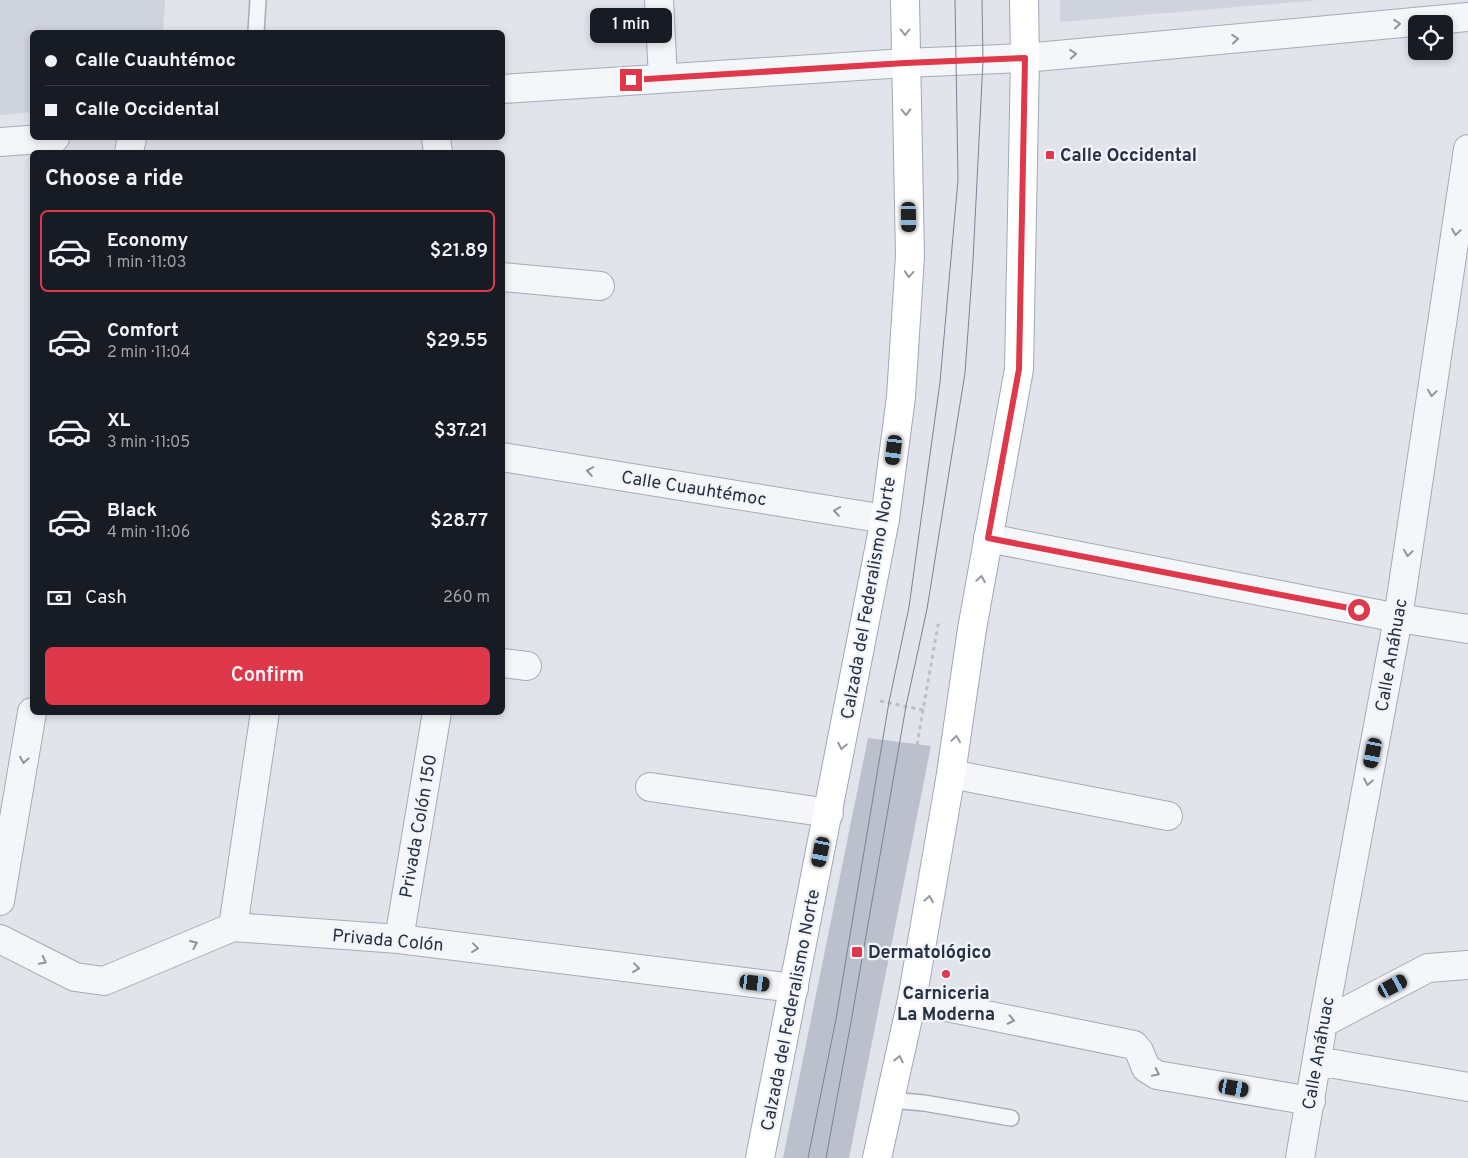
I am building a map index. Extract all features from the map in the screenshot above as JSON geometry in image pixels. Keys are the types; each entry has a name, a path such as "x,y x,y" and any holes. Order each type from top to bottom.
{"main road":[{"name":"Calzada del Federalismo Norte","path":"760,1158 885,519 901,397 910,256 905,0"},
{"path":"877,1158 912,1000 951,774 972,629 1019,369 1025,58 1024,0"}],"street":[{"path":"659,0 663,78"},
{"path":"505,89 905,63 1025,58 1468,17"},
{"path":"0,142 30,140"},
{"name":"Calle Anáhuac","path":"1300,1158 1398,618 1468,149"},
{"path":"505,277 600,286"},
{"name":"Calle Cuauhtémoc","path":"505,457 885,519"},
{"path":"988,538 1398,618 1468,629"},
{"path":"0,901 31,715"},
{"path":"233,927 265,715"},
{"name":"Privada Colón 150","path":"399,939 436,715"},
{"path":"951,774 1168,816"},
{"path":"650,786 829,813"},
{"name":"Privada Colón","path":"0,939 75,977 104,981 233,927 399,939 794,988"},
{"path":"1323,1023 1428,968 1468,965"},
{"path":"912,1000 1134,1046 1139,1051 1146,1068 1157,1075 1310,1101"},
{"path":"1317,1061 1468,1087"}],"lane":[{"path":"256,30 258,0"},
{"path":"891,1100 924,1103 1011,1118"}],"path":[{"path":"917,745 938,625 972,629"},
{"path":"877,701 923,710"}],"shaded area":[{"path":"0,0 165,0 163,30 30,30 30,112 0,115"},
{"path":"1060,0 1319,0 1060,22"}],"building":[{"name":"Dermatológico","path":"868,738 931,746 849,1158 783,1158"}],"tram line":[{"path":"808,1158 836,1019 889,702 909,607 940,382 958,180 955,0"},
{"path":"826,1158 906,706 927,609 965,373 973,261 983,61 982,0"}],"place":[{"name":"Calle Occidental","path":"1050,155"},
{"name":"Dermatológico","path":"857,952"},
{"name":"Carniceria La Moderna","path":"946,974"}],"route":[{"path":"631,80 905,63 1025,58 1019,369 988,538 1359,610"}]}
